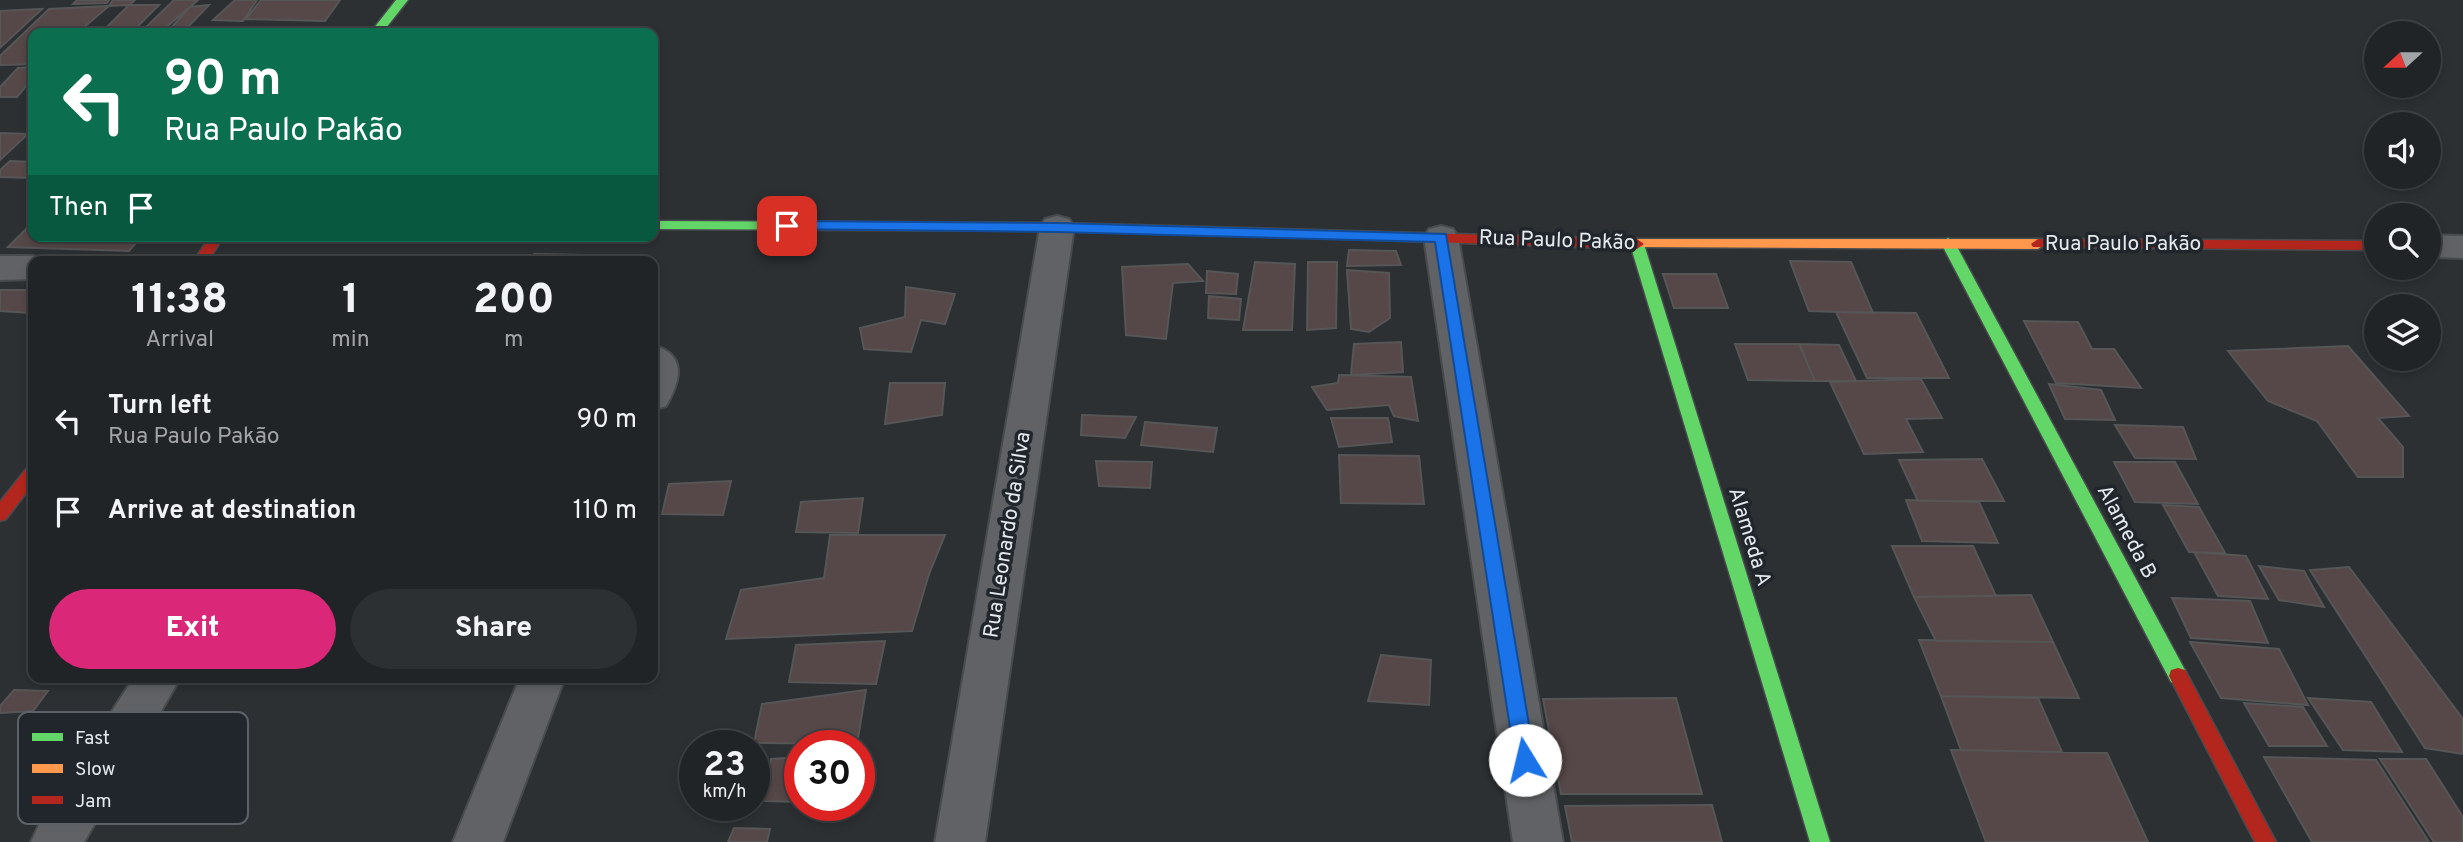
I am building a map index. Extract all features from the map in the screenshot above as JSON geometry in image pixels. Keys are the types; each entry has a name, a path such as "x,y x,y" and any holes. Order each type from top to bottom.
{"street":[{"path":"380,28 402,0"},
{"name":"Rua Paulo Pakão","path":"658,225 1057,227 1637,244 2364,246"},
{"name":"Rua Leonardo da Silva","path":"960,842 1057,227"},
{"path":"1441,237 1538,842"},
{"name":"Alameda B","path":"1948,243 2266,842"},
{"name":"Alameda A","path":"1637,244 1820,842"},
{"path":"2441,246 2463,247"},
{"path":"0,268 28,268"},
{"path":"658,361 658,382"},
{"path":"0,514 28,478"},
{"path":"137,712 155,683"},
{"path":"478,842 541,683"},
{"path":"56,842 67,824"}],"building":[{"path":"77,0 109,0 107,3 73,4"},
{"path":"113,0 135,0 129,5 109,6"},
{"path":"174,0 198,0 165,28 145,28"},
{"path":"235,0 257,0 243,21 213,20"},
{"path":"261,0 340,0 325,21 246,19"},
{"path":"129,5 159,5 136,28 106,28"},
{"path":"209,5 187,28 171,28 190,7"},
{"path":"109,6 83,28 29,28 49,9"},
{"path":"42,9 0,48 0,11"},
{"path":"28,29 28,64 0,65 0,56"},
{"path":"28,67 28,84 17,97 0,97 0,87 18,68"},
{"path":"0,133 28,134 0,160"},
{"path":"10,161 28,162 28,178 0,177 0,170"},
{"path":"28,227 28,242 137,242 129,251 8,247"},
{"path":"1349,250 1396,251 1401,265 1347,266"},
{"path":"534,254 584,255 584,256 533,256"},
{"path":"1790,261 1851,262 1873,313 1809,311"},
{"path":"1255,262 1295,264 1292,330 1243,330"},
{"path":"1308,262 1337,262 1336,328 1307,330"},
{"path":"1188,264 1203,281 1173,283 1166,339 1126,335 1122,267"},
{"path":"1347,270 1389,273 1390,318 1369,332 1351,329"},
{"path":"1207,271 1238,274 1236,294 1206,293"},
{"path":"1663,274 1716,274 1728,308 1674,308"},
{"path":"906,287 955,294 945,324 921,320 911,352 864,349 860,328 905,317"},
{"path":"0,290 28,290 28,313 0,311"},
{"path":"1209,296 1241,299 1239,320 1208,318"},
{"path":"1836,312 1916,313 1949,378 1867,378"},
{"path":"2024,321 2078,322 2092,349 2114,349 2141,388 2056,383"},
{"path":"1401,342 1403,372 1351,375 1354,344"},
{"path":"1735,344 1799,344 1815,381 1748,380"},
{"path":"1799,344 1839,345 1856,381 1815,381"},
{"path":"2348,346 2364,364 2364,371 2370,371 2409,416 2378,418 2403,447 2403,477 2358,477 2317,421 2268,401 2228,351"},
{"path":"1339,375 1411,377 1418,421 1394,416 1389,405 1327,410 1312,387 1338,383"},
{"path":"1921,379 1942,418 1906,419 1923,452 1864,454 1830,382"},
{"path":"890,383 945,383 942,415 885,424"},
{"path":"2049,384 2101,390 2115,420 2065,419"},
{"path":"1082,415 1136,417 1125,438 1081,435"},
{"path":"1331,418 1388,418 1392,442 1339,447"},
{"path":"1145,422 1217,428 1213,452 1141,445"},
{"path":"2115,425 2183,427 2196,459 2135,458"},
{"path":"1339,455 1419,456 1424,504 1341,503"},
{"path":"1982,459 2004,501 1918,501 1899,460"},
{"path":"1096,461 1152,462 1150,488 1099,486"},
{"path":"2114,462 2175,462 2198,504 2135,502"},
{"path":"731,481 723,515 662,514 669,484"},
{"path":"863,498 858,533 796,532 801,502"},
{"path":"1906,500 1979,502 1998,543 1922,541"},
{"path":"2163,505 2199,507 2225,553 2189,552"},
{"path":"830,535 945,535 929,574 912,631 726,639 741,590 824,578"},
{"path":"1892,546 1973,546 1996,596 1914,597"},
{"path":"2194,552 2246,556 2268,599 2218,596"},
{"path":"2259,566 2304,571 2324,607 2279,600"},
{"path":"2349,567 2463,719 2463,754 2425,748 2310,570"},
{"path":"2031,595 2053,642 1936,641 1914,597"},
{"path":"2172,598 2250,601 2268,643 2191,638"},
{"path":"1919,640 2053,642 2079,698 1941,696"},
{"path":"885,641 876,684 789,682 796,645"},
{"path":"2190,642 2279,649 2308,705 2221,698"},
{"path":"1381,655 1431,660 1429,705 1368,701"},
{"path":"14,690 48,691 33,711 0,713 0,706"},
{"path":"866,690 859,730 784,730 784,743 770,743 770,730 757,730 762,704"},
{"path":"1941,696 2038,698 2062,752 1961,750"},
{"path":"1676,698 1702,794 1561,794 1543,699"},
{"path":"2308,698 2371,702 2402,752 2343,750"},
{"path":"2244,703 2303,707 2327,746 2269,746"},
{"path":"1951,750 2107,753 2148,842 1986,842"},
{"path":"2264,757 2376,760 2429,842 2312,842"},
{"path":"784,758 784,802 770,801 771,759"},
{"path":"2380,759 2426,759 2463,817 2463,842 2434,842"},
{"path":"1712,805 1722,842 1572,842 1565,806"},
{"path":"734,828 770,829 767,842 728,842"}],"traffic: fast":[{"path":"380,28 402,0"},
{"path":"658,225 1057,227 1206,231"},
{"path":"1948,243 2178,676"},
{"path":"1637,244 1820,842"}],"traffic: slow":[{"path":"1637,244 2038,244"}],"traffic: jam":[{"path":"1206,231 1637,244"},
{"path":"204,256 213,242"},
{"path":"2038,244 2364,246"},
{"path":"0,514 28,478"},
{"path":"2178,676 2266,842"}],"route":[{"path":"787,226 1057,227 1441,237 1525,760"}]}
